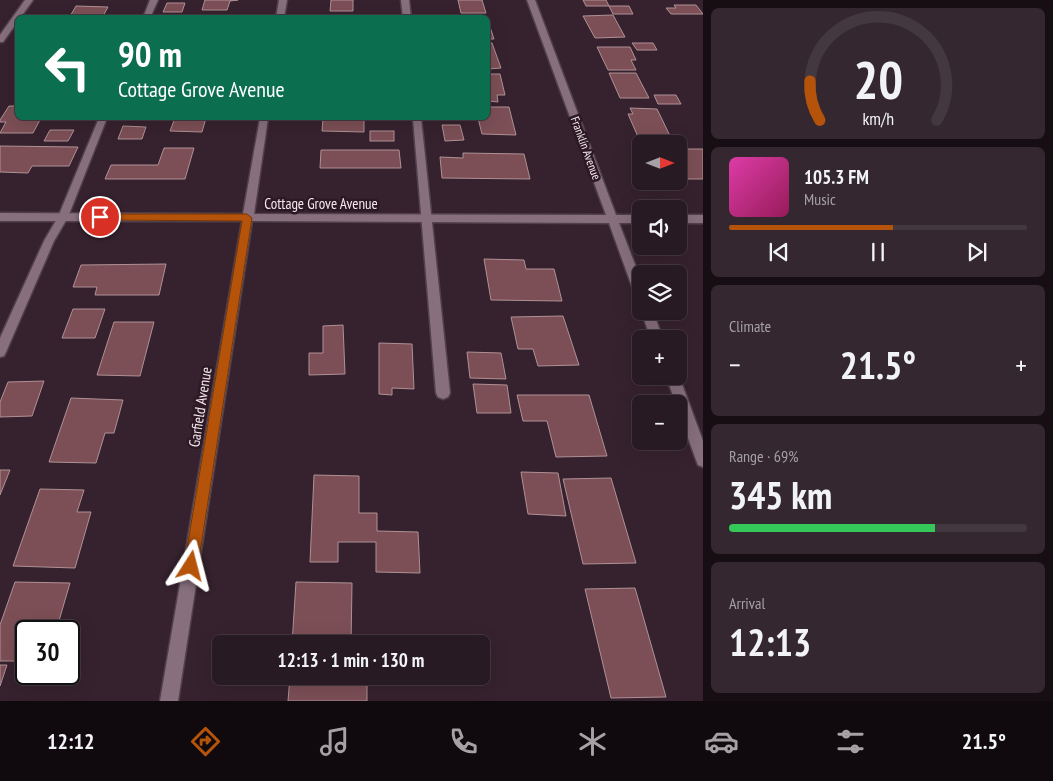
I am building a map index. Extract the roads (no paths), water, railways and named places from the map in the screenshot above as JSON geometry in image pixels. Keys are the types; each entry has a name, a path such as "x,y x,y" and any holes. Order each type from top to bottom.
{"street":[{"path":"18,15 29,0"},
{"path":"147,15 154,0"},
{"path":"280,15 283,0"},
{"path":"405,0 406,15"},
{"name":"Franklin Avenue","path":"531,0 632,271"},
{"path":"0,40 15,19"},
{"path":"0,352 49,241 63,217 103,120"},
{"name":"Garfield Avenue","path":"169,701 264,120"},
{"path":"416,120 443,393"},
{"name":"Cottage Grove Avenue","path":"0,217 632,219"},
{"path":"687,220 703,220"},
{"path":"675,385 703,460"}]}
